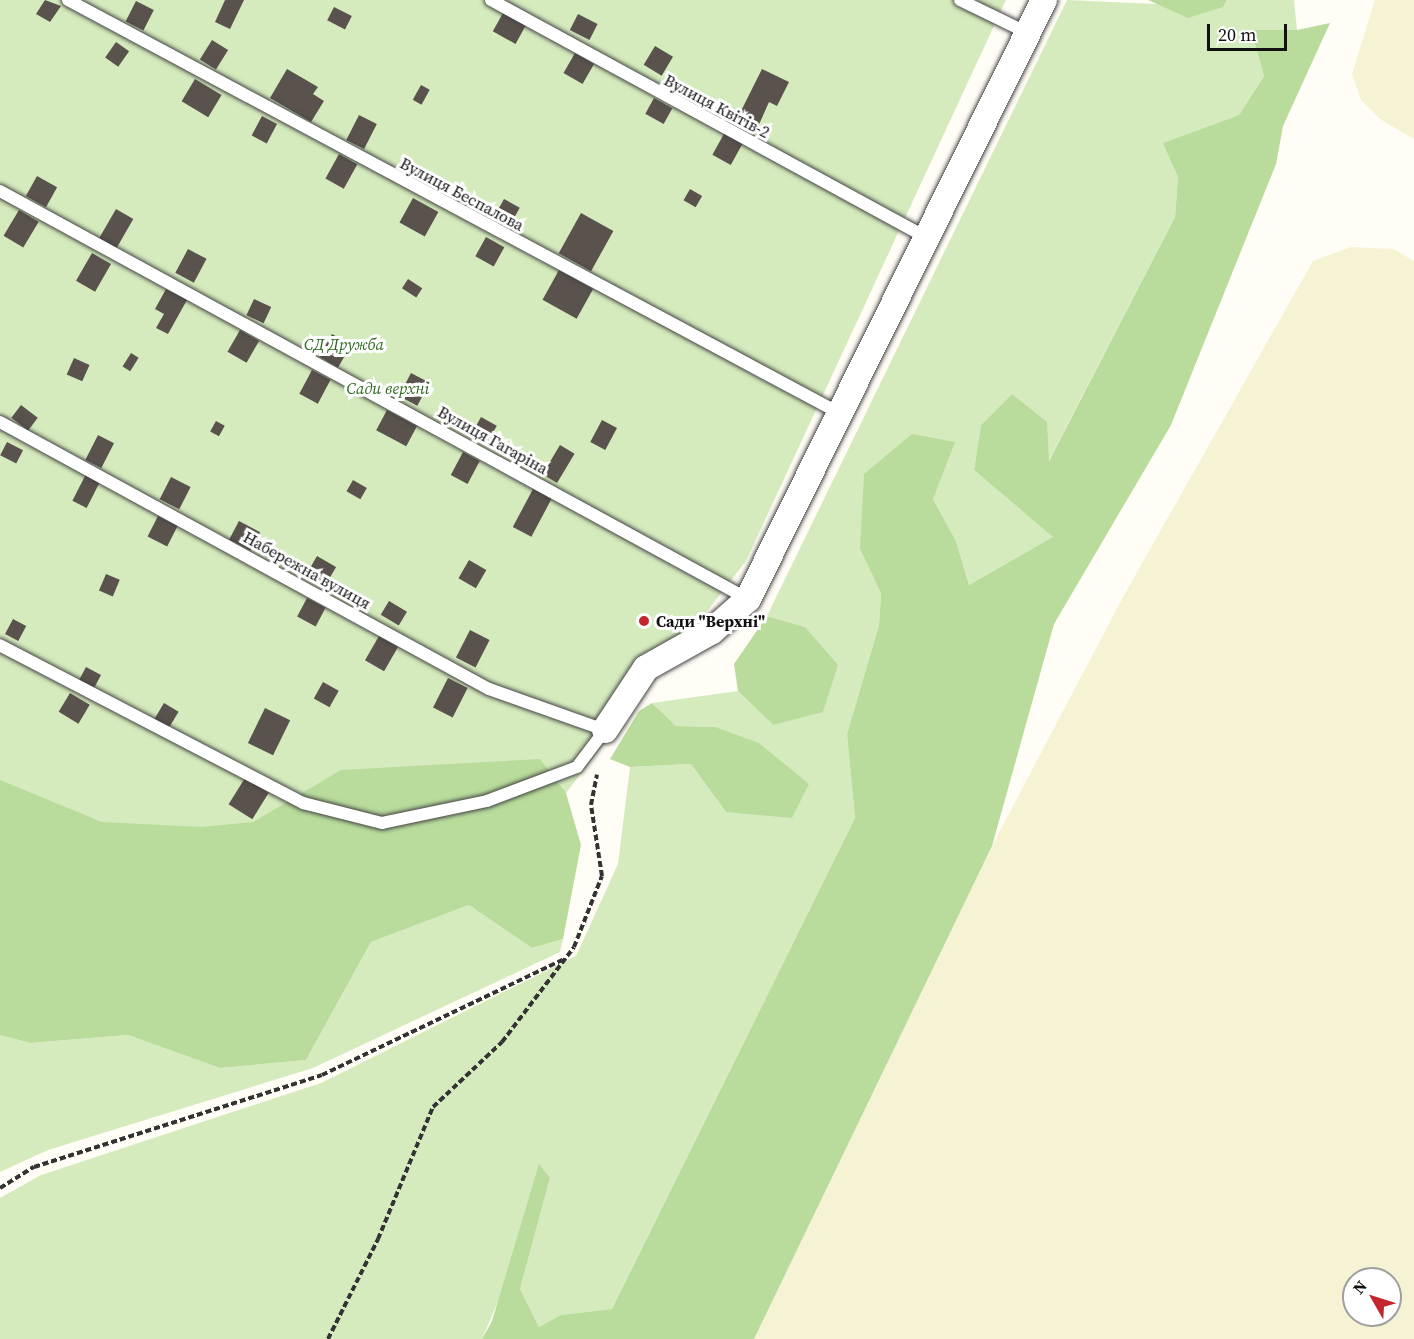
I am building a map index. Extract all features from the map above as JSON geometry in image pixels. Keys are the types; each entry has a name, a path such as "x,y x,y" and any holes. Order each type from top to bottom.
{"street":[{"path":"605,730 646,669 712,631 748,599 929,239 1044,0"}],"lane":[{"name":"Вулиця Беспалова","path":"68,0 841,414"},
{"name":"Вулиця Квітів-2","path":"491,0 929,239"},
{"path":"960,0 1028,33"},
{"name":"Вулиця Гагаріна","path":"0,191 748,599"},
{"name":"Набережна вулиця","path":"0,422 489,689 605,730"},
{"path":"0,645 303,803 382,823 487,801 577,767 605,730"}],"path":[{"path":"328,1339 378,1239 434,1107 502,1042 566,958 602,876 591,805 605,730"},
{"path":"0,1188 34,1167 322,1075 566,958"}],"shaded area":[{"path":"1375,0 1414,0 1414,139 1380,119 1361,100 1352,74"},
{"path":"1351,247 1394,249 1414,261 1414,1339 754,1339 992,846 1123,597 1313,261"}],"green space":[{"name":"Сади верхні","path":"0,0 1006,0 746,561 566,793 428,831 381,870 0,817"},
{"path":"1067,0 1223,7 1227,0 1294,0 1297,30 1251,30 1264,76 1239,115 1164,143 1178,177 1175,217 1048,462 1012,394 981,425 974,470 1054,537 969,585 956,541 933,499 860,549 881,592 879,625 847,734 855,818 612,1309 562,1315 539,1327 520,1289 550,1178 482,1339 0,1339 0,1198 41,1175 321,1083 576,956 618,864 630,767 691,764 726,812 715,727 676,726 652,703 738,691 773,725 805,627 767,616"},
{"path":"1148,0 1227,0 1223,7 1188,18"},
{"path":"1330,23 1283,126 1276,164 1171,425 1054,624 992,846 754,1339 482,1339 492,1321 539,1164 550,1178 520,1289 539,1327 561,1315 612,1309 855,818 847,734 879,625 881,593 860,549 864,474 912,434 955,442 933,499 956,541 969,585 1053,537 974,470 981,425 1012,394 1047,422 1049,461 1175,217 1178,177 1163,143 1239,115 1264,76 1251,30 1297,30"},
{"path":"767,616 805,627 838,665 823,712 773,725 738,691 734,664"},
{"path":"652,703 676,726 715,727 759,743 809,784 792,818 726,812 691,764 630,767 610,759 639,711"},
{"path":"540,759 566,793 581,845 563,939 532,948 469,905 371,942 306,1060 220,1068 128,1035 30,1043 0,1035 0,780 102,822 202,827 253,822 341,770"},
{"path":"469,905 532,948 563,939 560,952 313,1068 48,1150 0,1172 0,1035 30,1043 128,1035 220,1068 306,1060 371,942"}],"building":[{"path":"45,0 61,6 50,22 36,14"},
{"path":"225,0 244,0 230,29 215,22"},
{"path":"136,1 154,10 143,31 126,21"},
{"path":"334,7 352,16 345,29 327,20"},
{"path":"503,13 526,26 516,44 493,31"},
{"path":"578,14 598,24 589,40 570,30"},
{"path":"212,40 228,50 216,70 200,60"},
{"path":"116,42 129,51 118,67 105,58"},
{"path":"655,46 673,57 662,76 644,65"},
{"path":"575,53 594,64 583,84 564,73"},
{"path":"287,69 318,87 313,94 324,101 311,122 270,98"},
{"path":"762,69 789,82 777,106 769,102 757,129 737,119"},
{"path":"195,79 222,95 208,117 182,101"},
{"path":"421,85 430,90 422,105 413,100"},
{"path":"654,98 672,108 664,124 645,114"},
{"path":"359,115 377,124 364,149 346,140"},
{"path":"262,116 277,124 267,143 252,135"},
{"path":"725,132 743,142 731,165 712,155"},
{"path":"339,154 357,164 344,189 325,178"},
{"path":"37,176 57,187 46,207 26,196"},
{"path":"690,189 702,196 696,207 684,200"},
{"path":"413,198 438,212 425,237 399,222"},
{"path":"504,199 520,208 508,229 492,220"},
{"path":"116,209 133,219 116,248 99,238"},
{"path":"19,210 39,222 23,248 4,236"},
{"path":"581,213 613,231 591,271 559,253"},
{"path":"486,237 504,247 494,266 475,256"},
{"path":"188,249 207,259 194,283 175,273"},
{"path":"92,253 111,264 95,292 76,281"},
{"path":"559,270 593,289 577,319 543,300"},
{"path":"408,279 422,288 416,297 402,288"},
{"path":"166,289 187,300 168,334 156,328 164,314 155,309"},
{"path":"254,299 271,307 264,323 246,315"},
{"path":"240,330 259,341 247,363 228,352"},
{"path":"332,334 351,345 338,368 319,357"},
{"path":"131,353 139,358 130,371 123,367"},
{"path":"74,358 90,365 82,381 67,374"},
{"path":"312,370 331,380 318,404 299,394"},
{"path":"411,373 430,383 417,406 399,396"},
{"path":"21,405 38,418 28,430 11,418"},
{"path":"387,410 417,426 406,446 376,430"},
{"path":"481,417 497,426 486,445 470,436"},
{"path":"602,420 617,428 605,450 590,442"},
{"path":"216,421 225,426 219,436 210,431"},
{"path":"98,435 114,443 101,468 85,460"},
{"path":"7,442 23,450 16,464 0,455"},
{"path":"560,445 575,454 557,483 542,474"},
{"path":"463,452 480,461 468,484 451,475"},
{"path":"86,474 100,481 87,508 72,501"},
{"path":"171,477 191,487 179,509 160,499"},
{"path":"353,480 367,488 360,499 346,491"},
{"path":"533,489 552,499 531,537 513,527"},
{"path":"158,516 178,526 167,546 148,536"},
{"path":"239,521 260,532 250,551 229,540"},
{"path":"317,556 336,567 324,588 305,577"},
{"path":"469,560 486,570 476,588 458,578"},
{"path":"106,574 120,580 113,596 99,591"},
{"path":"307,598 326,608 316,626 297,617"},
{"path":"389,601 407,612 399,626 381,615"},
{"path":"13,619 26,626 18,641 5,634"},
{"path":"470,630 490,640 476,668 456,658"},
{"path":"379,636 398,647 384,671 365,660"},
{"path":"86,667 101,675 92,692 77,684"},
{"path":"448,678 468,688 453,717 433,707"},
{"path":"323,682 339,691 330,707 314,699"},
{"path":"70,693 90,705 78,724 59,712"},
{"path":"164,703 179,712 169,728 154,719"},
{"path":"265,708 290,720 273,755 248,743"},
{"path":"245,778 269,793 252,819 229,804"}],"place":[{"name":"Сади \"Верхні\"","path":"644,621"}],"park label":[{"name":"СД Дружба","path":"344,344"}]}
